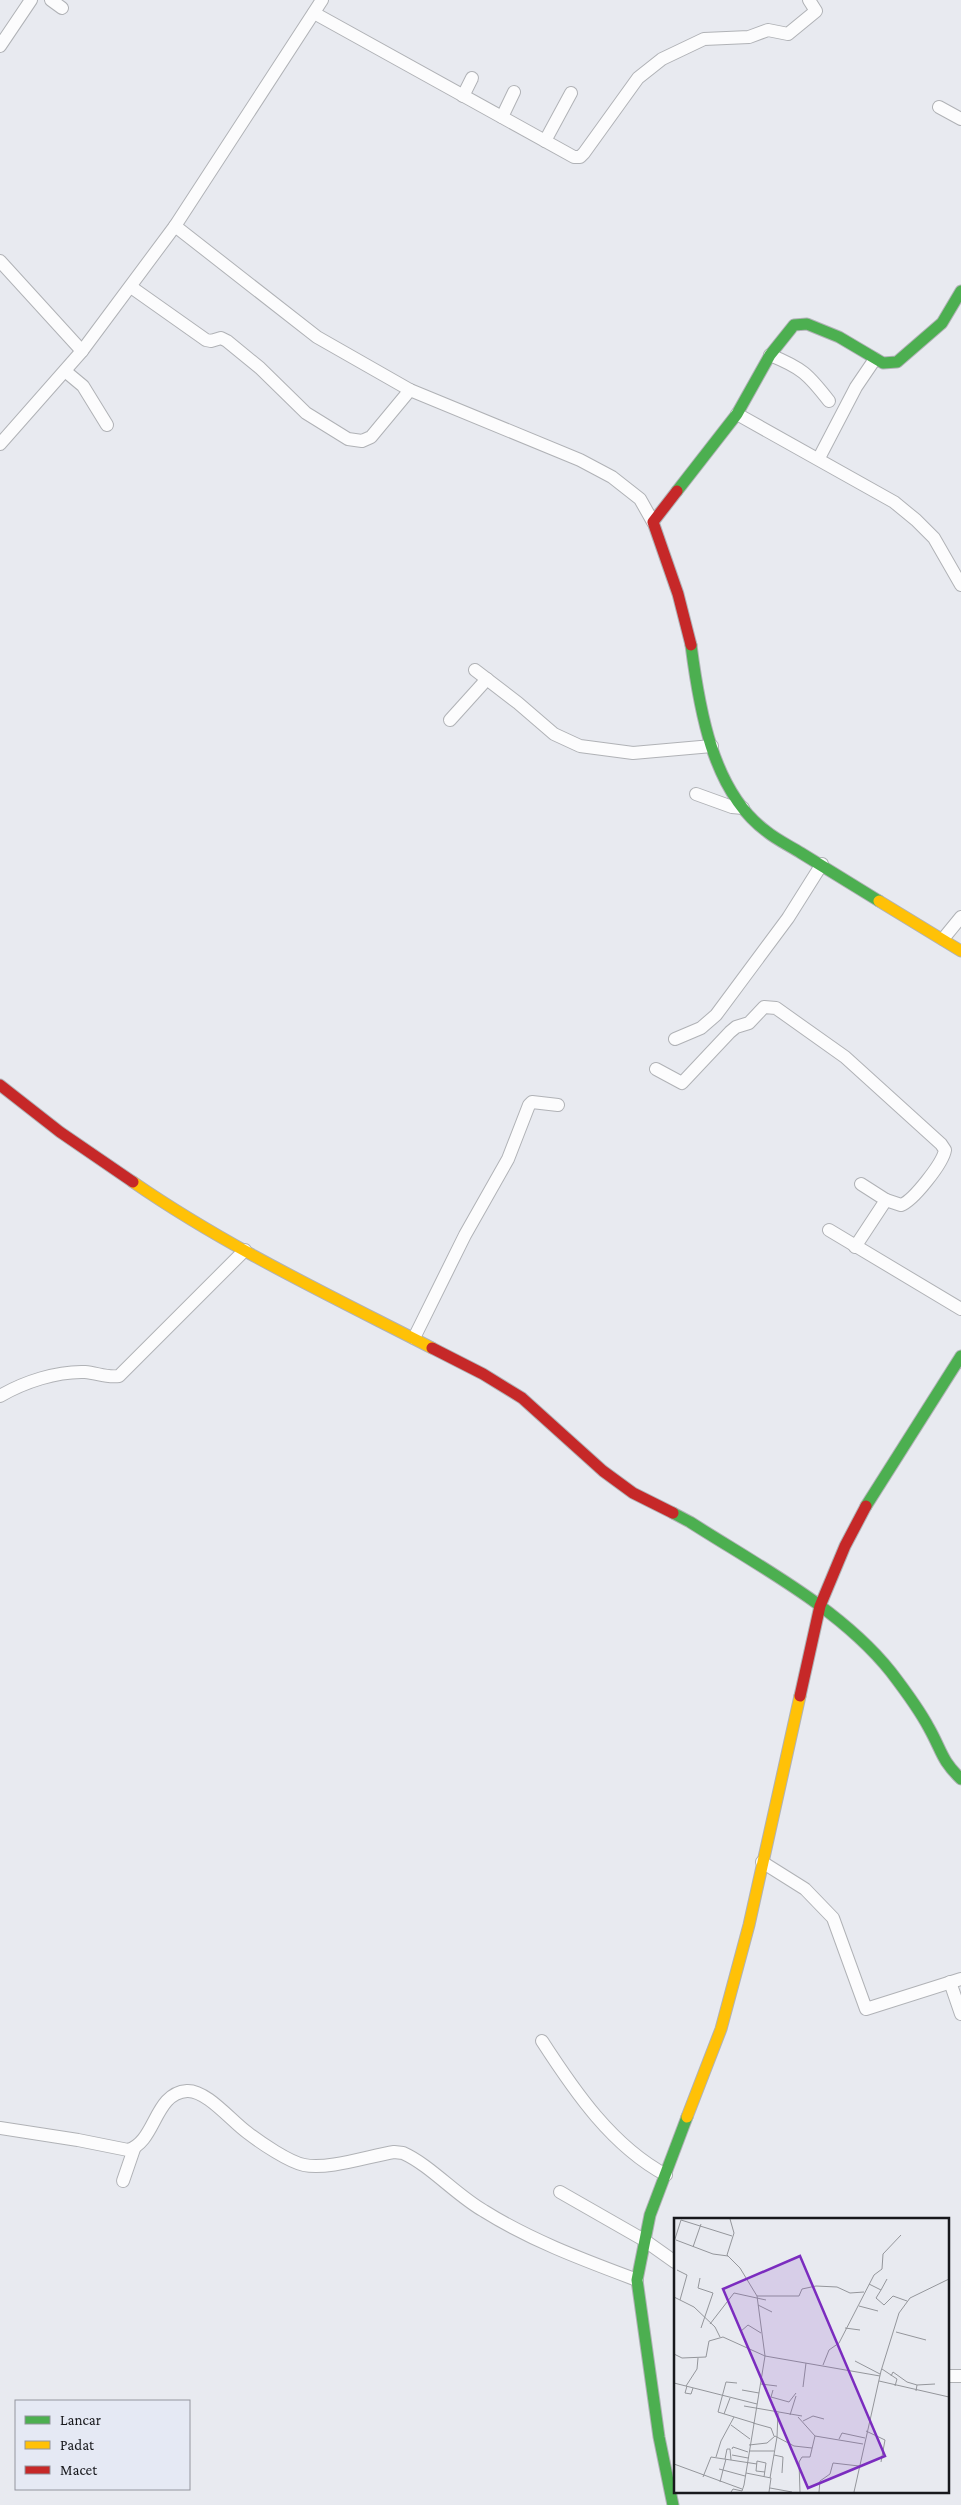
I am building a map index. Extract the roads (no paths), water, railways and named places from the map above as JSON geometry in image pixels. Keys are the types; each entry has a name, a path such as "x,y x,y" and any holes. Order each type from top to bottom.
{"street":[{"path":"0,46 31,0"},
{"path":"0,444 82,351 131,287 175,226 322,0"},
{"path":"314,13 574,157 580,157 638,78 650,66 704,39 749,37 768,30 784,34 792,33 816,11 809,0"},
{"path":"463,96 472,78"},
{"path":"502,117 514,92"},
{"path":"545,141 571,93"},
{"path":"939,107 961,119"},
{"path":"175,226 317,337 410,390 580,460 612,477 640,499 654,522 680,600 690,640 695,686 705,728 743,808 765,831 822,864 961,951"},
{"path":"0,261 82,351"},
{"path":"131,287 206,340 211,341 221,338 228,341 260,368 306,413 348,438 362,441 371,437 410,390"},
{"path":"654,522 737,414 770,355 784,335 794,325 808,324 839,337 883,363 897,362 942,323 961,291"},
{"path":"770,355 798,367 809,375 829,401"},
{"path":"819,458 856,387 875,359"},
{"path":"65,371 83,386 107,425"},
{"path":"737,414 819,458 894,502 916,520 937,542 961,585"},
{"path":"475,670 554,734 580,746 634,753 712,746"},
{"path":"450,720 487,679"},
{"path":"696,794 717,803 743,808"},
{"path":"675,1039 700,1028 716,1015 788,918 822,864"},
{"path":"943,939 961,917"},
{"path":"656,1069 682,1083 736,1027 749,1023 764,1007 776,1008 845,1057 941,1144 945,1150 941,1163 909,1200 901,1205 886,1200 861,1184"},
{"path":"0,1085 60,1132 157,1199 316,1289 483,1374 522,1398 603,1471 634,1493 690,1522 820,1606 873,1652 891,1672 929,1728 946,1765 961,1779"},
{"path":"414,1338 465,1235 508,1159 529,1105 532,1102 558,1104"},
{"path":"855,1247 886,1200"},
{"path":"828,1230 961,1309"},
{"path":"11,1390 72,1372 87,1372 106,1377 119,1376 245,1250"},
{"path":"673,2505 659,2437 637,2280 650,2216 721,2029 749,1925 820,1606 845,1546 874,1490 961,1356"},
{"path":"762,1862 804,1889 833,1918 866,2009 956,1980 961,2014"},
{"path":"542,2041 575,2091 605,2126 651,2167 666,2175"},
{"path":"123,2181 134,2149 144,2138 165,2104 177,2093 189,2091 208,2099 248,2133 302,2165 334,2164 394,2152 403,2153 482,2211 561,2252 637,2280"},
{"path":"0,2128 78,2140 121,2150 134,2149"},
{"path":"560,2192 644,2240 674,2261"},
{"path":"948,2376 961,2376"}]}
